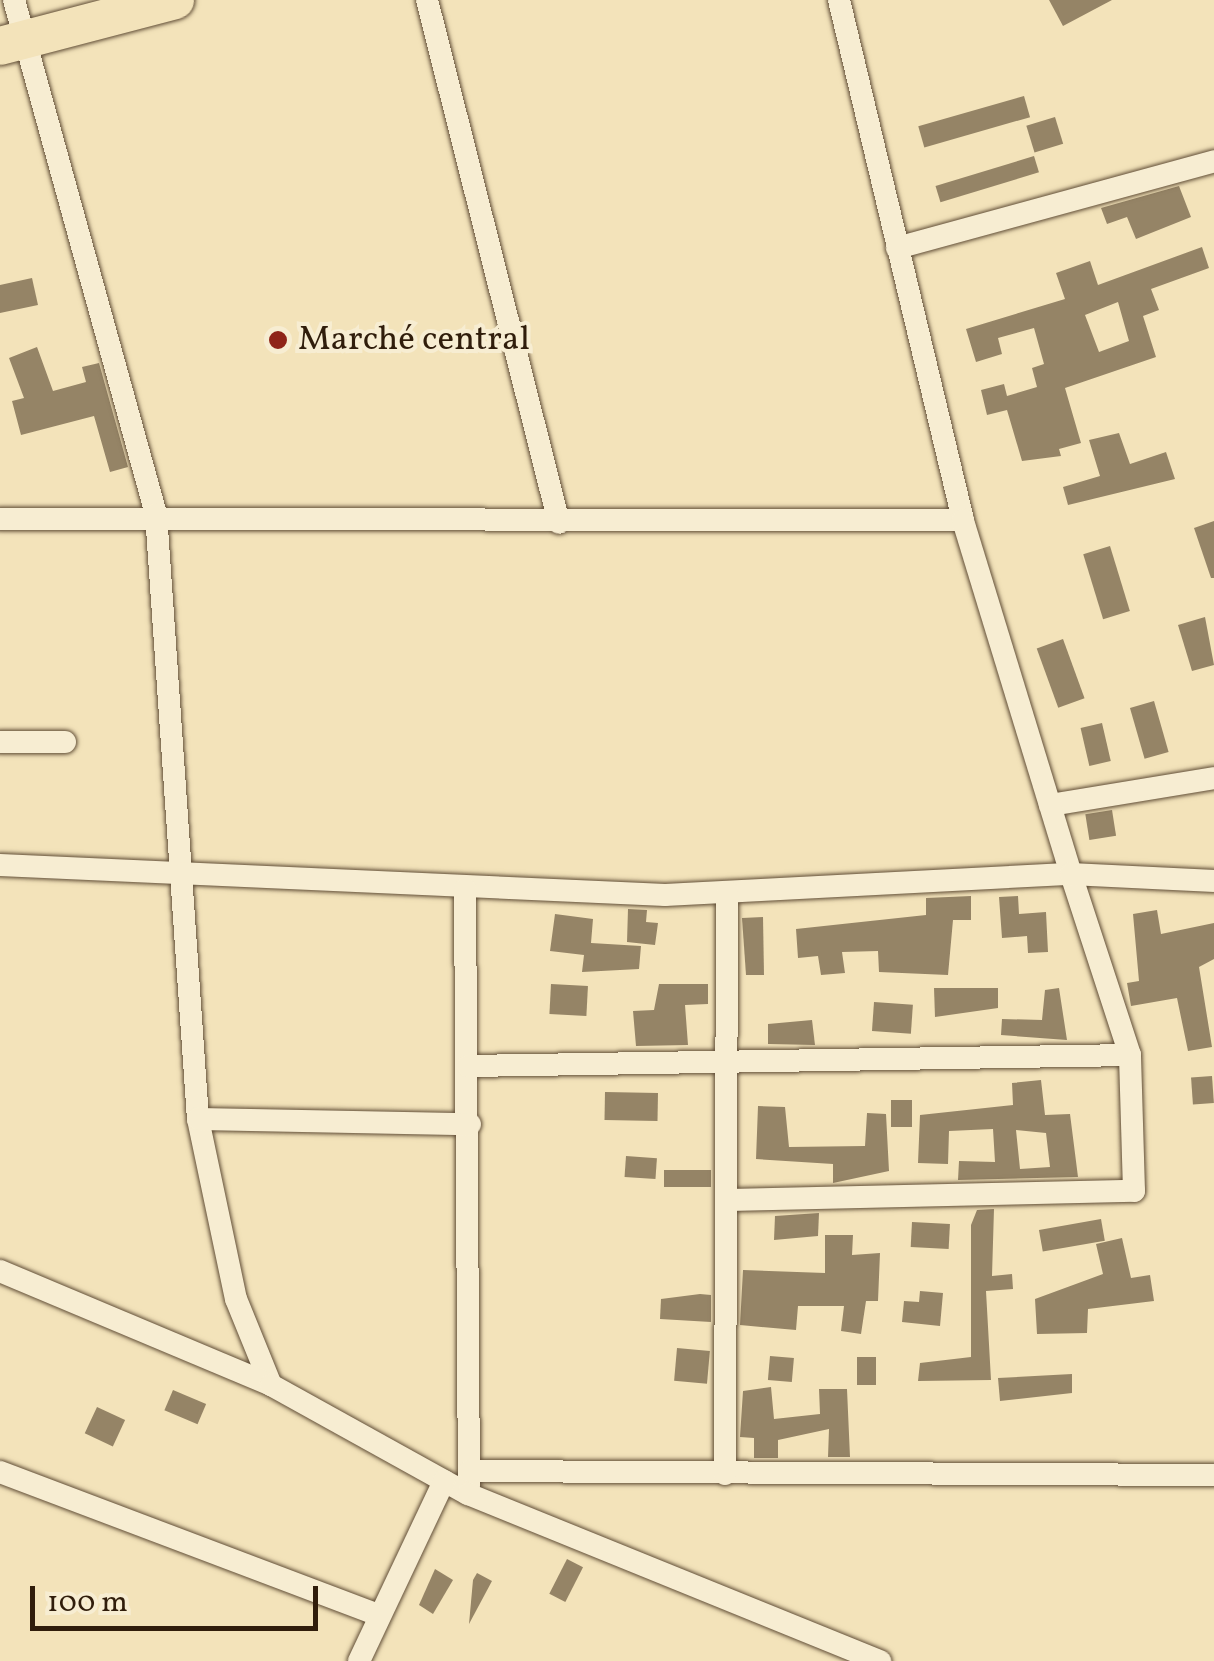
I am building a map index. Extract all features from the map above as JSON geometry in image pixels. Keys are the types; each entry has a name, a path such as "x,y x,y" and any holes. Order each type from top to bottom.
{"main road":[{"path":"13,43 175,0"}],"street":[{"path":"14,0 13,43 156,514 198,1119 236,1300 271,1384"},
{"path":"427,0 560,523"},
{"path":"729,1200 1134,1191 1130,1056 963,520 839,0"},
{"path":"897,248 1214,160"},
{"path":"0,519 156,514 560,523 963,520"},
{"path":"0,742 65,742"},
{"path":"1050,805 1214,778"},
{"path":"0,866 180,868 465,890 727,892 1072,874 1214,881"},
{"path":"465,890 470,1124 469,1482"},
{"path":"725,1474 730,1066 727,892"},
{"path":"468,1066 730,1066 1130,1056"},
{"path":"198,1119 470,1124"},
{"path":"0,1271 271,1384 444,1481 725,1474 1214,1475"},
{"path":"0,1472 376,1614"},
{"path":"359,1661 376,1614 444,1481"},
{"path":"469,1482 880,1661"}],"building":[{"path":"1049,0 1112,0 1063,26"},
{"path":"1024,96 1030,117 924,147 918,126"},
{"path":"1055,117 1063,144 1034,153 1026,126"},
{"path":"1034,156 1039,172 940,202 936,186"},
{"path":"1179,186 1191,217 1136,239 1127,217 1107,224 1101,208"},
{"path":"1202,247 1209,268 1151,289 1159,310 1143,316 1156,357 1065,388 1081,443 1059,449 1061,456 1022,461 1007,410 987,415 981,390 1004,384 1007,396 1037,387 1032,368 1044,364 1034,328 998,338 1002,354 976,362 966,329 1065,299 1056,273 1090,261 1098,285","holes":["1118,302 1129,341 1099,352 1085,315"]},
{"path":"32,278 38,305 0,313 0,285"},
{"path":"37,347 53,391 86,382 82,367 99,363 128,467 110,472 94,416 21,435 12,401 24,398 9,358"},
{"path":"1119,433 1130,464 1166,452 1175,479 1068,505 1063,487 1100,476 1089,440"},
{"path":"1214,521 1214,578 1211,578 1194,528"},
{"path":"1110,546 1130,611 1103,619 1083,554"},
{"path":"1205,617 1214,665 1192,671 1178,625"},
{"path":"1063,639 1085,698 1058,708 1037,649"},
{"path":"1154,701 1169,752 1145,759 1130,708"},
{"path":"1102,723 1111,761 1089,766 1081,728"},
{"path":"1112,810 1116,836 1089,840 1085,814"},
{"path":"971,896 971,920 953,920 948,975 879,972 878,951 842,952 845,973 821,975 818,956 798,958 796,929 926,915 926,898"},
{"path":"1018,896 1019,914 1046,912 1048,952 1028,953 1027,936 1002,938 999,897"},
{"path":"628,909 647,910 646,922 658,923 655,945 627,942"},
{"path":"1157,910 1161,934 1214,923 1214,959 1199,967 1212,1047 1188,1051 1177,998 1131,1006 1127,983 1139,981 1133,914"},
{"path":"555,914 593,919 591,943 641,946 639,969 582,972 584,955 550,951"},
{"path":"763,917 764,975 746,975 742,918"},
{"path":"551,984 588,986 586,1016 549,1014"},
{"path":"659,984 708,984 708,1004 685,1005 688,1045 636,1046 633,1011 654,1010"},
{"path":"934,988 998,988 998,1008 935,1017"},
{"path":"1059,988 1067,1040 1001,1035 1002,1019 1042,1020 1045,990"},
{"path":"874,1002 913,1005 911,1034 872,1031"},
{"path":"812,1020 815,1045 768,1044 768,1024"},
{"path":"1212,1076 1214,1103 1193,1104 1191,1077"},
{"path":"1041,1080 1045,1115 1070,1114 1078,1177 958,1180 959,1161 995,1162 993,1129 949,1131 948,1164 918,1163 920,1115 1013,1105 1012,1083","holes":["1016,1130 1046,1133 1050,1167 1020,1169"]},
{"path":"605,1092 658,1093 658,1121 605,1120"},
{"path":"891,1100 912,1100 912,1127 891,1127"},
{"path":"758,1106 785,1107 789,1147 865,1146 867,1113 886,1114 889,1171 833,1183 833,1164 756,1159"},
{"path":"626,1156 657,1158 655,1179 625,1177"},
{"path":"664,1170 711,1170 711,1187 664,1187"},
{"path":"994,1209 992,1276 1012,1274 1013,1289 986,1291 991,1380 918,1381 920,1363 971,1357 971,1225 977,1210"},
{"path":"819,1213 818,1236 774,1240 775,1216"},
{"path":"1101,1219 1105,1241 1043,1252 1039,1230"},
{"path":"912,1222 950,1224 949,1249 911,1247"},
{"path":"825,1235 853,1235 852,1255 880,1253 878,1301 866,1301 861,1334 841,1331 844,1306 798,1306 796,1330 740,1325 743,1270 825,1273"},
{"path":"1122,1238 1131,1278 1150,1275 1154,1301 1088,1309 1087,1333 1037,1334 1035,1299 1103,1274 1096,1244"},
{"path":"920,1291 943,1293 940,1326 902,1322 904,1301 919,1302"},
{"path":"711,1295 711,1322 660,1319 661,1299"},
{"path":"677,1348 710,1351 707,1384 674,1381"},
{"path":"770,1356 794,1358 792,1382 768,1380"},
{"path":"857,1357 876,1357 876,1385 857,1385"},
{"path":"1072,1374 1072,1393 1000,1401 998,1378"},
{"path":"771,1387 774,1419 820,1414 819,1389 847,1389 850,1457 828,1457 829,1429 778,1440 778,1458 754,1458 754,1438 740,1437 743,1391"},
{"path":"173,1390 206,1404 198,1424 164,1410"},
{"path":"97,1407 125,1420 113,1446 85,1433"},
{"path":"567,1559 583,1567 565,1602 549,1594"},
{"path":"435,1569 453,1580 433,1614 419,1605"},
{"path":"477,1573 492,1581 469,1624 473,1580"}],"place":[{"name":"Marché central","path":"278,340"}]}
